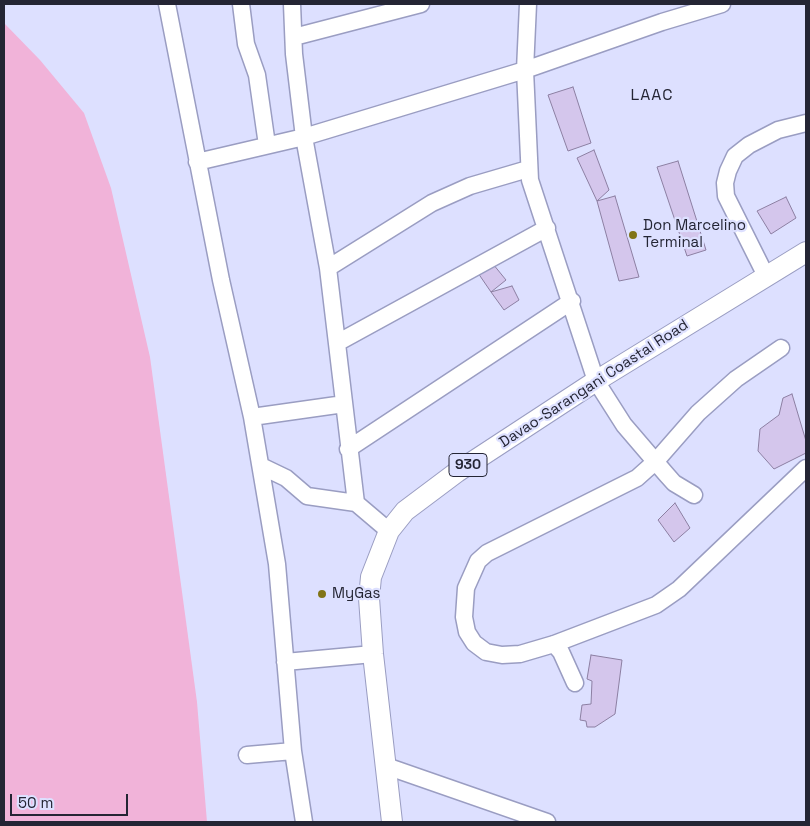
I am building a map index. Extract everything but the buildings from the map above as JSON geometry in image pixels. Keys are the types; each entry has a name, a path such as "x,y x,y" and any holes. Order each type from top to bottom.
{"main road":[{"name":"Davao-Sarangani Coastal Road","path":"392,822 373,654 369,598 371,577 389,531 406,511 430,492 596,381 806,252"}],"street":[{"path":"166,4 221,280 252,417 261,466 277,564 293,751 304,822"},
{"path":"241,4 246,44 256,75 267,145"},
{"path":"292,4 304,137 328,268 338,344 348,449 356,503"},
{"path":"294,37 420,4"},
{"path":"528,4 525,70 528,169 596,381 624,425 674,483 694,495"},
{"path":"197,162 304,137 525,70 662,22 722,4"},
{"path":"766,276 726,196 725,183 728,171 735,156 749,145 778,130 806,123"},
{"path":"328,268 432,203 470,186 528,169"},
{"path":"338,344 547,228"},
{"path":"348,449 572,302"},
{"path":"781,348 736,379 698,413 656,461 626,486 487,553 473,568 466,588 464,617 467,632 474,644 486,652 502,655 520,654 554,644 656,604 679,590 806,468"},
{"path":"252,417 344,404"},
{"path":"261,466 286,478 308,496 356,503 389,531"},
{"path":"554,644 561,652 575,683"},
{"path":"285,662 373,654"},
{"path":"247,755 293,751"},
{"path":"386,766 547,822"}],"shaded area":[{"path":"4,23 40,60 84,113 111,188 150,357 197,702 207,822 4,822"}],"place":[{"name":"Don Marcelino Terminal","path":"633,235"},
{"name":"MyGas","path":"322,594"}],"district":[{"name":"LAAC","path":"652,96"}]}
